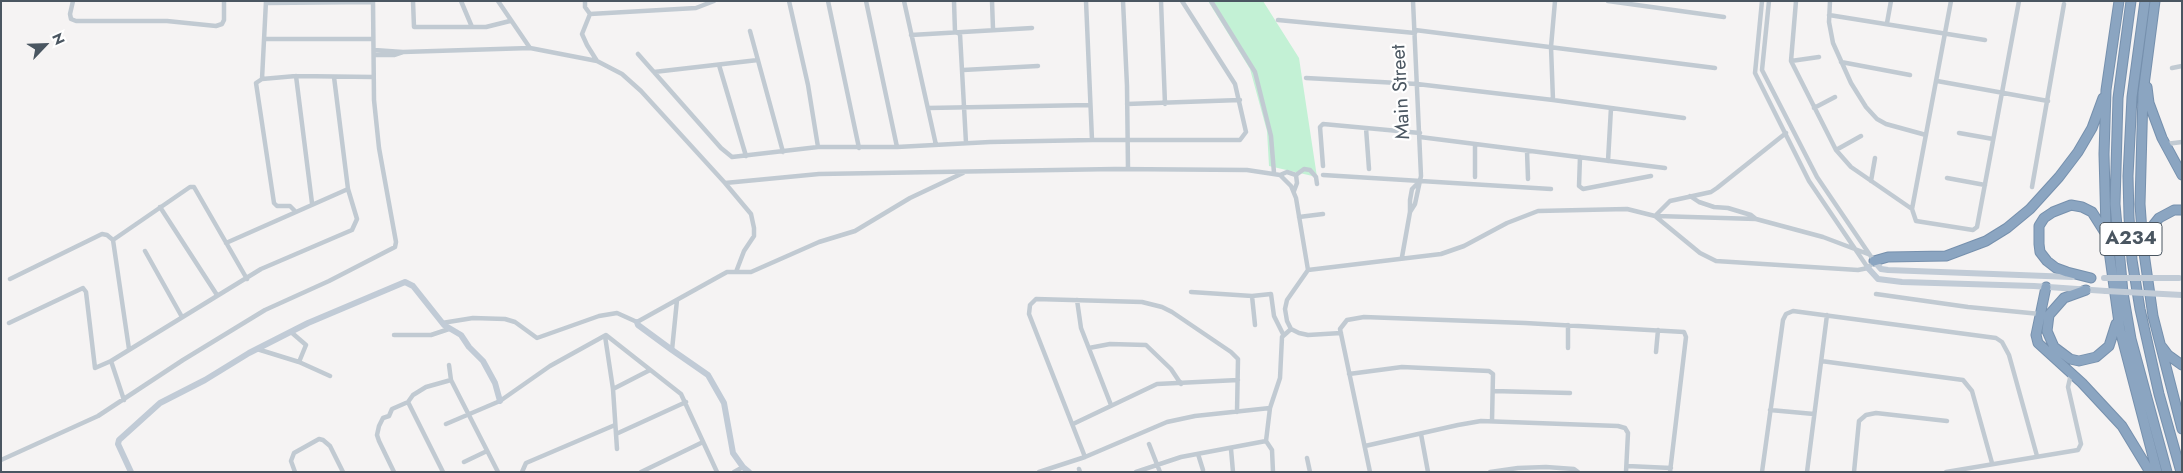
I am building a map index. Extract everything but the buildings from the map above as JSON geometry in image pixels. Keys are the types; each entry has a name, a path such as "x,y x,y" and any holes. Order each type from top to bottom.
{"highway":[{"path":"2119,1 2106,90 2104,154 2106,234 2128,368 2157,472"},
{"name":"A234","path":"2131,1 2118,98 2114,170 2115,213 2123,293 2132,339 2167,472"},
{"name":"A234","path":"2145,1 2136,58 2130,126 2128,176 2130,226 2140,309 2159,394 2181,472"},
{"path":"2156,1 2145,72 2140,166 2143,246 2153,316 2182,429"},
{"path":"2145,72 2149,104 2165,144 2182,175"},
{"path":"1870,261 1888,257 1946,256 1986,241 2007,228 2036,203 2059,178 2078,152 2092,128 2106,90"},
{"path":"2091,278 2056,268 2047,261 2040,252 2039,226 2052,212 2071,205 2082,207 2092,212 2106,234"},
{"path":"2143,246 2150,228 2159,218 2174,210 2182,210"},
{"path":"2046,287 2036,335 2038,343 2072,374 2122,426 2150,472"},
{"path":"2086,290 2064,298 2049,315 2047,324 2049,339 2062,354 2079,360 2096,357 2103,353 2113,339 2118,316"},
{"path":"2159,344 2168,355 2182,365"}],"street":[{"path":"73,1 70,14 76,21 167,21 216,26 222,24 224,20 224,1"},
{"path":"413,1 414,27 486,27 510,21"},
{"path":"461,1 472,27"},
{"path":"498,1 530,48"},
{"path":"585,1 585,7 590,14"},
{"path":"590,14 696,8 714,1"},
{"path":"789,1 808,85 818,147"},
{"path":"828,1 859,148"},
{"path":"866,1 898,147"},
{"path":"904,1 936,145"},
{"path":"954,1 955,32"},
{"path":"992,1 993,29"},
{"path":"1086,1 1092,140"},
{"path":"1123,1 1128,169"},
{"path":"1161,1 1165,104"},
{"path":"638,54 728,155 732,157 818,147 859,148 1092,140 1240,140 1246,132 1235,84 1182,1"},
{"path":"1211,1 1255,72 1271,136 1274,173"},
{"name":"Main Street","path":"1402,257 1412,189 1420,182 1420,135 1413,1"},
{"path":"1553,100 1552,47 1555,1"},
{"path":"1608,1 1724,17"},
{"path":"1762,1 1755,73 1810,181 1856,248 1881,269 2035,274 2091,278 2181,278"},
{"path":"1769,1 1762,70 1817,177 1870,261 1878,279 1902,282 2046,287 2182,295"},
{"path":"1796,1 1791,61 1836,150 1851,167 1912,209"},
{"path":"1830,1 1829,15 1833,43 1858,96 1878,119 1895,127 1926,135"},
{"path":"1887,23 1891,1"},
{"path":"1951,1 1912,209 1916,220 1975,229 1985,185 2018,1"},
{"path":"1,460 98,416 183,360 265,310 329,281 395,247 396,242 379,148 374,100 373,2 266,2 266,39 262,79"},
{"path":"2032,187 2064,4"},
{"path":"590,14 582,34 597,61"},
{"path":"1829,15 1985,40"},
{"path":"1278,20 1552,47 1715,68"},
{"path":"911,35 1032,28"},
{"path":"750,31 783,152"},
{"path":"955,32 960,34 966,143"},
{"path":"266,39 373,39"},
{"path":"374,53 530,48 597,61 622,74 641,91 751,214 754,236 744,251 736,272"},
{"path":"1791,61 1819,57"},
{"path":"654,72 758,60"},
{"path":"1841,62 1910,75"},
{"path":"719,65 746,156"},
{"path":"963,70 1038,66"},
{"path":"2172,68 2182,66"},
{"path":"296,76 312,204"},
{"path":"295,211 288,205 278,206 274,203 256,90 257,81 296,76 373,77"},
{"path":"9,323 83,288 86,292 95,368 261,269 352,230 356,219 348,189 334,77"},
{"path":"1306,78 1417,84 1684,118"},
{"path":"1937,81 2048,101"},
{"path":"1814,108 1835,97"},
{"path":"1127,104 1240,100"},
{"path":"928,108 1090,104"},
{"path":"1608,161 1611,108"},
{"path":"1323,166 1320,125 1366,128 1665,168"},
{"path":"1366,128 1369,169"},
{"path":"1655,216 1670,201 1711,192 1786,133"},
{"path":"1959,133 1993,139"},
{"path":"1836,150 1861,136"},
{"path":"2165,144 2182,142"},
{"path":"1475,144 1475,177"},
{"path":"1528,151 1528,179"},
{"path":"1580,157 1579,186 1583,189 1651,176"},
{"path":"1871,181 1875,158"},
{"path":"725,183 819,174 1128,169 1247,170 1274,173 1288,180 1294,191 1308,270 1286,305 1285,315 1291,329 1308,335 1341,333"},
{"path":"1296,175 1304,169 1310,170 1316,177 1317,184"},
{"path":"637,322 727,272 746,273 756,270 820,242 855,231 910,198 964,172"},
{"path":"1280,175 1287,172 1296,175"},
{"path":"1294,191 1297,182 1296,175"},
{"path":"1323,175 1551,189"},
{"path":"1947,178 1985,185"},
{"path":"113,240 190,186 194,187 246,279"},
{"path":"226,243 348,189"},
{"path":"1690,196 1714,207 1728,208 1751,215 1756,219"},
{"path":"160,207 217,295"},
{"path":"1308,270 1402,257 1441,254 1454,250 1507,223 1538,211 1627,209 1655,216 1756,219 1798,229 1856,248 1870,261"},
{"path":"1299,217 1323,214"},
{"path":"1655,216 1700,253 1716,261 1858,270 1870,261"},
{"path":"10,279 102,234 113,240"},
{"path":"113,240 129,349"},
{"path":"145,251 182,317"},
{"path":"131,472 118,444 122,435 160,403 205,380 257,349 327,314 406,282 412,286 442,323 461,335 469,347 483,361 495,383 500,401"},
{"path":"1191,292 1252,296 1271,294 1274,316 1284,334 1280,378 1270,408 1266,441 1272,450 1273,472"},
{"path":"1876,294 2041,314"},
{"path":"1252,296 1255,325"},
{"path":"1085,457 1028,309 1032,301 1036,299 1142,302 1162,307 1236,356 1239,365 1237,412"},
{"path":"672,350 677,300"},
{"path":"1077,300 1081,328 1111,405"},
{"path":"1762,472 1786,314 1793,312 1993,337 1999,340 2009,355 2037,456"},
{"path":"442,323 473,318 505,319 515,322 538,338 599,316 617,313 637,322 638,325 708,375 724,403 733,453 746,470 734,472"},
{"path":"1807,472 1827,315"},
{"path":"1365,446 1458,425 1492,421 1622,426 1628,434 1627,469 1671,470 1686,337 1681,331 1568,325 1364,317 1347,320 1342,326 1341,333 1370,472"},
{"path":"1568,325 1568,348"},
{"path":"394,335 431,335 449,329"},
{"path":"1284,334 1291,329"},
{"path":"1656,352 1658,330"},
{"path":"291,332 306,345 299,362"},
{"path":"446,424 500,401 550,366 605,336"},
{"path":"605,336 681,394 717,472"},
{"path":"605,336 613,388 617,449"},
{"path":"1089,348 1110,344 1146,345 1171,369 1181,384"},
{"path":"257,349 299,362 330,376"},
{"path":"111,360 124,400"},
{"path":"1821,361 1963,380 1972,391 1992,463"},
{"path":"449,365 451,380 498,472"},
{"path":"1349,374 1402,368 1489,371 1493,374 1492,421"},
{"path":"613,388 650,370"},
{"path":"1946,472 2037,456 2075,452 2080,447 2068,387 2072,374"},
{"path":"394,472 379,441 377,430 392,409 408,402 414,395 426,387 451,380"},
{"path":"1073,424 1157,384 1238,380"},
{"path":"1493,391 1570,393"},
{"path":"408,402 443,472"},
{"path":"616,434 686,402"},
{"path":"1039,472 1085,457 1167,422 1195,416 1270,408"},
{"path":"1770,410 1814,414"},
{"path":"1854,472 1860,421 1866,415 1876,413 1947,421"},
{"path":"522,472 526,463 615,425"},
{"path":"1420,434 1428,472"},
{"path":"295,472 291,461 294,453 318,439 324,440 330,446 343,472"},
{"path":"1136,472 1157,464 1198,454 1266,441"},
{"path":"641,472 703,442"},
{"path":"1149,444 1160,472"},
{"path":"1231,449 1233,472"},
{"path":"464,462 487,451"},
{"path":"1198,454 1203,470"},
{"path":"1307,458 1310,472"},
{"path":"1490,472 1546,467 1574,469 1578,472"}],"green space":[{"path":"1208,1 1263,1 1299,58 1317,177 1269,166 1267,131 1250,69"}]}
